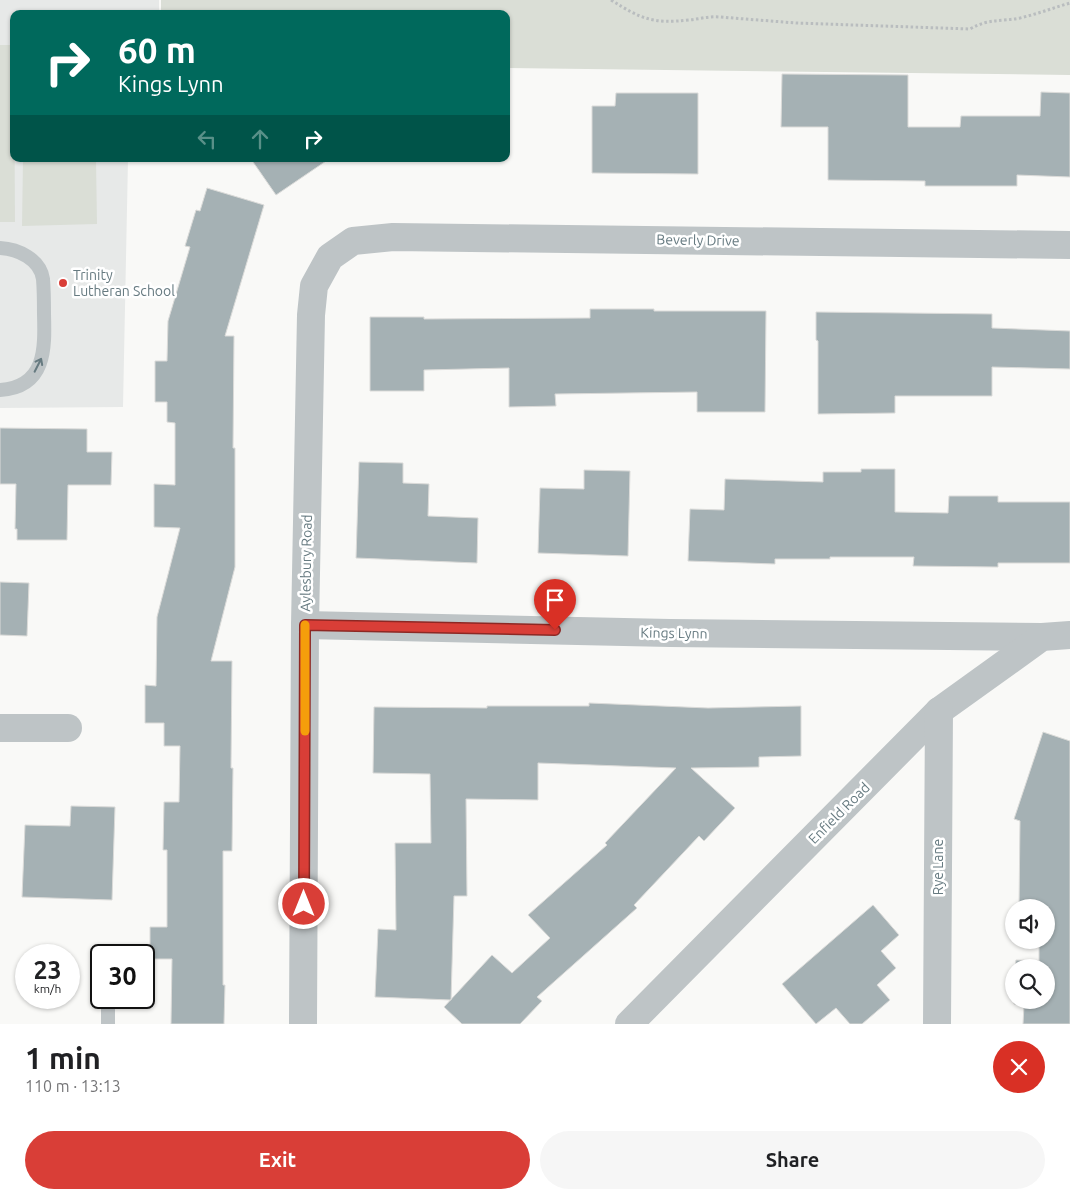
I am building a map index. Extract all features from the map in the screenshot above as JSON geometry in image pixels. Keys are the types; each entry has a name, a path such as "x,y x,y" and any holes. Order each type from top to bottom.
{"street":[{"name":"Beverly Drive","path":"330,257 353,241 393,237 1070,245"},
{"name":"Aylesbury Road","path":"303,1024 305,625 311,315 314,286 330,257"},
{"name":"Kings Lynn","path":"305,625 670,633 1042,637"},
{"path":"1042,637 1070,635"},
{"name":"Enfield Road","path":"629,1024 939,711 1042,637"},
{"name":"Rye Lane","path":"937,1024 939,711"},
{"path":"0,728 68,728"}],"lane":[{"path":"0,248 11,248 25,254 36,264 43,277 45,347 39,365 27,381 16,387 0,390"},
{"path":"108,1009 108,1024"}],"path":[{"path":"612,0 627,10 649,20 671,22 714,16 796,23 970,28 992,20 1036,14 1070,3"}],"shaded area":[{"name":"Trinity Lutheran School","path":"0,0 159,0 159,10 10,10 10,162 128,162 123,407 0,408"},
{"path":"161,0 1070,0 1070,75 510,68 510,10 161,10"},
{"path":"0,45 10,45 10,162 15,162 15,222 0,222"},
{"path":"23,162 96,162 97,224 22,226"}],"building":[{"path":"782,74 908,75 908,127 960,127 961,116 1040,116 1041,92 1070,93 1070,177 1017,175 1017,186 925,186 925,181 828,180 828,127 781,127"},
{"path":"616,93 698,93 698,174 592,173 592,106 615,106"},
{"path":"253,162 325,162 276,195"},
{"path":"207,188 264,205 225,336 234,336 235,567 211,661 232,661 232,851 223,851 224,1024 171,1024 172,959 155,959 155,944 150,944 150,927 167,927 167,850 163,850 164,802 179,802 180,746 164,746 164,723 145,723 145,685 156,686 157,617 180,528 154,527 154,484 175,485 175,423 167,422 167,402 155,402 155,361 167,361 168,321 190,247 185,246 196,210 200,211"},
{"path":"590,309 766,311 765,412 697,412 697,392 555,394 556,406 509,407 509,368 424,370 424,391 370,391 370,317 424,317 424,319 590,318"},
{"path":"816,312 992,314 992,328 1070,331 1070,369 992,367 992,396 895,396 895,413 818,414"},
{"path":"0,428 87,429 87,452 112,452 111,485 68,485 67,540 17,540 17,529 15,529 16,484 0,484"},
{"path":"359,462 403,463 403,483 429,484 428,516 478,518 477,563 356,558"},
{"path":"861,469 895,469 895,512 948,513 949,496 998,496 998,502 1070,502 1070,563 998,563 998,567 913,566 914,557 775,559 775,564 688,561 690,509 724,510 725,479 823,482 823,472 861,472"},
{"path":"584,470 630,471 628,556 538,553 540,488 584,489"},
{"path":"0,582 29,583 27,636 0,635"},
{"path":"589,703 708,708 801,706 801,756 759,757 759,767 691,768 735,808 704,841 699,836 634,905 637,908 537,997 542,1001 520,1024 462,1024 444,1007 450,1000 375,997 378,929 396,930 395,843 431,843 430,774 373,773 374,707 487,708 487,706 589,706","holes":["538,763 676,768 605,843 607,845 528,915 550,938 512,973 492,955 451,999 454,896 467,896 466,799 538,800"]},
{"path":"1043,732 1070,741 1070,1024 1023,1024 1024,1009 1055,1009 1055,959 1039,959 1039,949 1055,949 1055,899 1019,899 1020,821 1014,819"},
{"path":"71,806 115,807 112,900 22,897 25,825 70,826"},
{"path":"873,905 899,935 881,951 896,968 877,985 890,1000 862,1024 850,1024 836,1008 816,1024 782,984"}],"slow traffic":[{"path":"305,625 305,731"}],"place":[{"name":"Trinity Lutheran School","path":"63,283"}],"route":[{"path":"304,904 305,625 555,630"}]}
